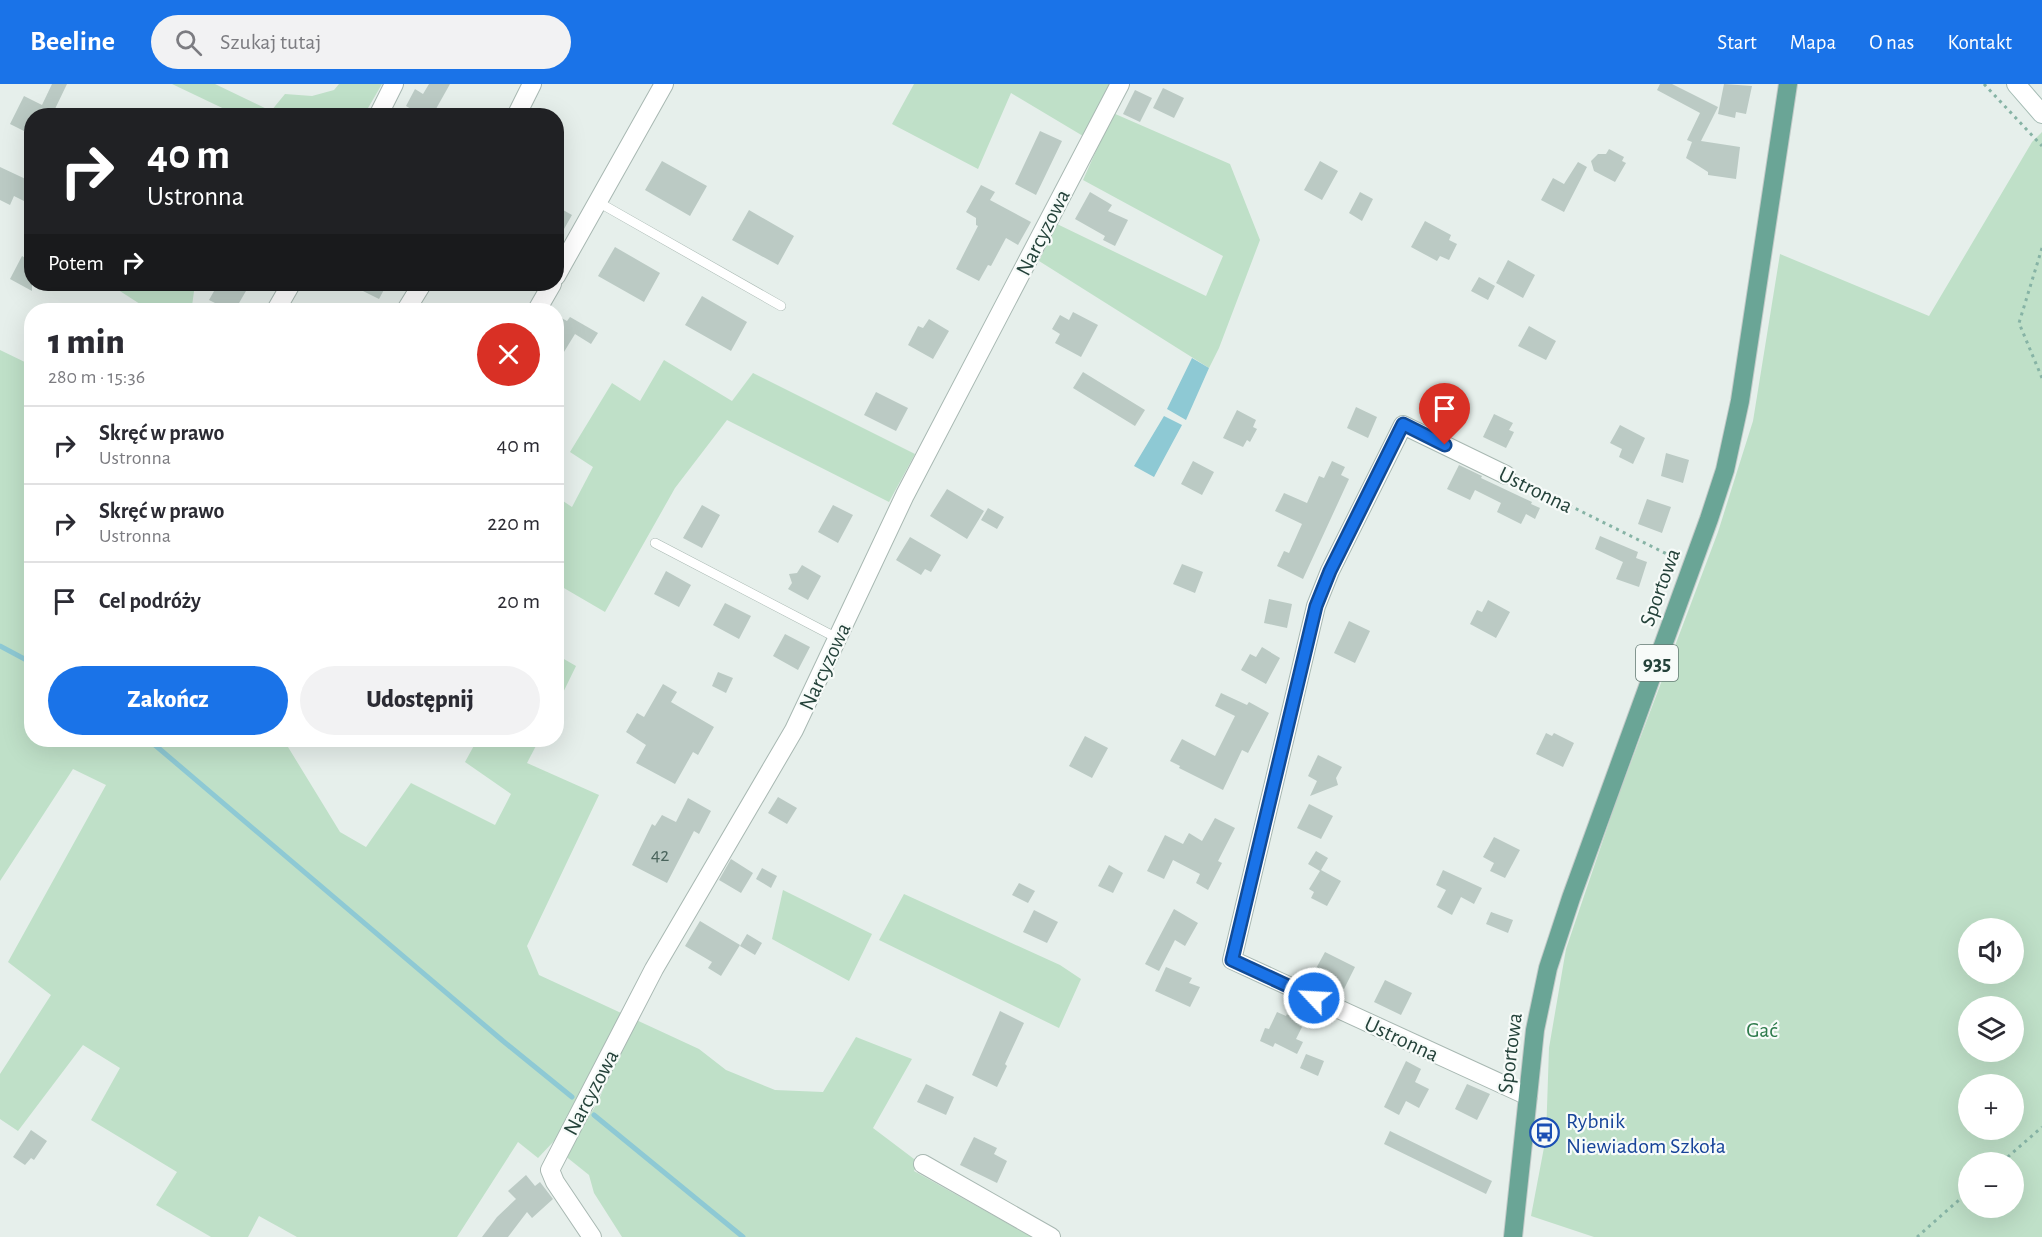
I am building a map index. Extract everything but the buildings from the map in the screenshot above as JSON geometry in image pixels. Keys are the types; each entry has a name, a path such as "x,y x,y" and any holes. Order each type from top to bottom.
{"main road":[{"name":"Sportowa","path":"1513,1237 1535,1030 1550,960 1720,487 1736,421 1788,84"}],"street":[{"path":"382,108 394,84"},
{"path":"520,108 532,84"},
{"path":"564,262 664,84"},
{"name":"Narcyzowa","path":"592,1237 555,1182 550,1170 654,969 794,730 908,488 1120,84"},
{"path":"2016,84 2042,114"},
{"name":"Ustronna","path":"1506,475 1403,424 1330,571 1316,606 1232,960 1528,1096"},
{"path":"923,1164 1052,1237"}],"lane":[{"path":"598,202 782,306"},
{"path":"655,543 837,638"}],"path":[{"path":"1984,84 2042,146"},
{"path":"2042,248 2019,323 2042,378"},
{"name":"Ustronna","path":"1506,475 1692,566"},
{"path":"2013,1152 2042,1127"},
{"path":"1917,1237 1958,1201"}],"green space":[{"path":"172,84 215,84 265,108 222,108"},
{"path":"339,84 382,84 368,108 273,108 285,94 312,96 334,90"},
{"path":"914,84 1110,84 1083,136 1011,93 978,169 892,124"},
{"path":"1113,113 1230,164 1260,240 1219,348 1209,368 1039,261 1057,224 1206,296 1223,256 1083,180"},
{"name":"Gać","path":"2042,132 2042,1237 1594,1237 1531,1216 1546,1137 1549,1048 1566,949 1616,802 1718,532 1753,421 1780,254 1929,316 2032,142"},
{"path":"120,291 194,291 192,303 138,303"},
{"path":"0,350 24,362 24,747 288,747 340,832 366,847 411,783 495,825 511,794 465,762 473,747 535,747 527,763 599,795 527,946 539,975 699,1049 726,1070 775,1090 823,1092 856,1037 912,1059 873,1128 918,1162 914,1171 1032,1237 622,1237 594,1193 589,1175 564,1155 598,1102 622,1042 571,1123 538,1158 518,1142 457,1237 297,1237 259,1216 248,1237 211,1237 156,1205 177,1172 91,1120 120,1068 83,1045 18,1131 0,1119 0,1074 51,995 8,962 106,785 73,769 0,881"},
{"path":"664,360 732,401 753,373 915,454 889,502 727,420 675,488 605,612 564,588 564,502 572,507 593,467 570,452 612,383 640,401"},
{"path":"564,659 576,666 564,691"},
{"path":"783,890 872,934 849,981 772,939"},
{"path":"904,894 1060,965 1081,979 1059,1028 879,940"}],"water":[{"path":"1192,358 1209,368 1186,420 1167,409"},
{"path":"1164,416 1182,425 1154,477 1134,466"}],"waterway":[{"path":"0,646 24,659"},
{"path":"157,747 572,1097"},
{"path":"594,1115 743,1237"}],"place":[{"name":"Rybnik Niewiadom Szkoła","path":"1545,1133"}],"route":[{"path":"1314,998 1232,960 1264,820 1316,606 1330,571 1403,424 1445,445"}]}
